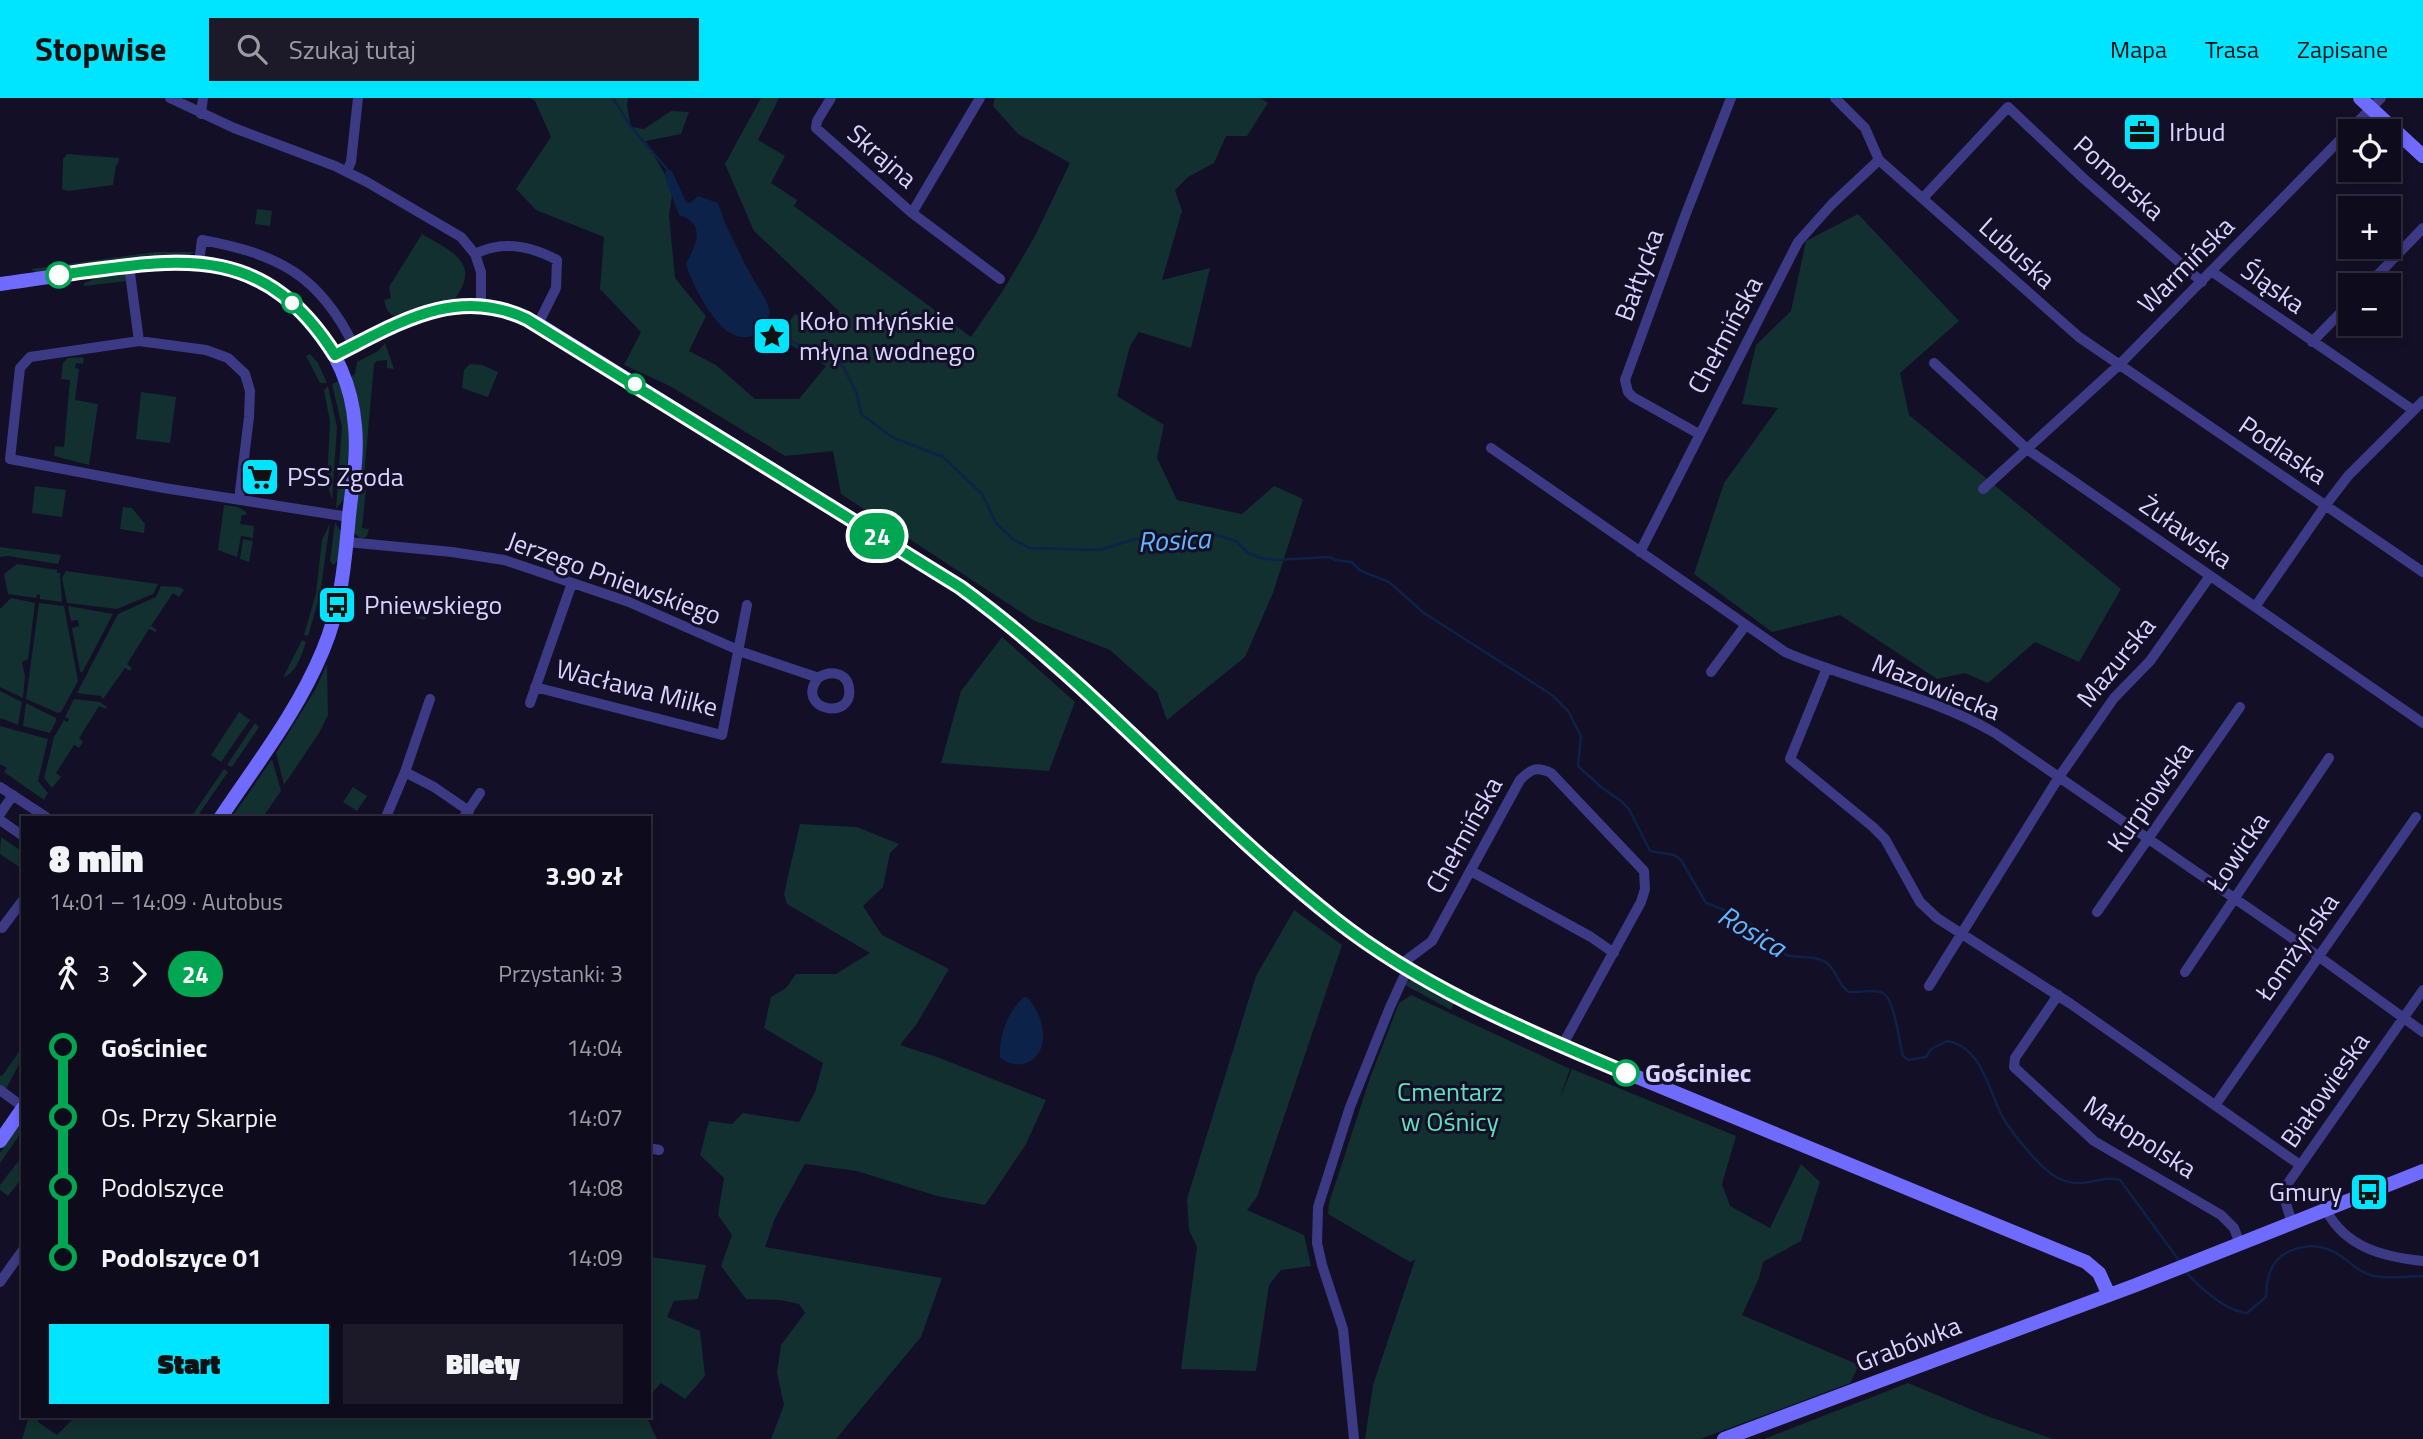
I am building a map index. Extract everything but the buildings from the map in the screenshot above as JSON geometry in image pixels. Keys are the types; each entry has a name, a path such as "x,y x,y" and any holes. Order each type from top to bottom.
{"street":[{"path":"170,98 201,114 347,172 461,237 475,254 481,272 481,306"},
{"path":"201,114 203,98"},
{"path":"347,172 351,162 358,98"},
{"name":"Skrajna","path":"831,98 817,121 816,128 912,212 1000,279"},
{"name":"Skrajna","path":"912,212 980,98"},
{"name":"Bałtycka","path":"1699,434 1633,397 1628,392 1625,380 1731,98"},
{"path":"1835,98 1865,128 1879,160"},
{"path":"2360,98 2377,104 2423,156"},
{"name":"Warmińska","path":"1983,489 2119,365 2377,104"},
{"name":"Pomorska","path":"1923,198 2007,107 2202,282"},
{"name":"Chełmińska","path":"1640,552 1798,242 1832,204 1879,160"},
{"name":"Lubuska","path":"1879,160 2052,315 2119,365"},
{"path":"2380,273 2423,228"},
{"path":"199,262 202,240 247,249 276,261 302,277 321,294 346,328 354,346"},
{"path":"475,254 488,247 508,246 541,251 557,260 556,288 538,324"},
{"path":"0,284 164,261 199,262 234,271 277,291 310,319 335,355 349,392 356,445 347,542 331,630 296,706 221,816"},
{"path":"129,266 139,341"},
{"name":"Śląska","path":"2211,271 2413,410"},
{"path":"335,355 408,318 435,309 481,306 511,312 538,324 960,587 1050,661 1298,889 1356,935 1404,967 1490,1014 1562,1046 2086,1262 2099,1273 2109,1295"},
{"path":"2312,342 2338,315"},
{"path":"239,499 250,391 245,374 228,358 206,350 139,341 30,357 20,368 10,459 239,499 349,517"},
{"name":"Żuławska","path":"1934,363 2027,449 2423,723"},
{"name":"Podlaska","path":"2119,365 2423,572"},
{"path":"2255,607 2348,476 2423,401"},
{"name":"Mazowiecka","path":"1492,448 1785,652 1966,718 1994,733 2318,956 2423,1032"},
{"name":"Jerzego Pniewskiego","path":"347,542 489,556 629,603 818,678"},
{"name":"Mazurska","path":"2059,777 2114,698 2150,661 2210,576"},
{"path":"530,703 572,583"},
{"name":"Wacława Milke","path":"536,687 722,735 747,605"},
{"path":"1711,671 1745,626"},
{"path":"1827,668 1790,759 1885,839 1920,902 1961,935 2058,995 2300,1165"},
{"path":"386,816 430,699"},
{"name":"Kurpiowska","path":"2097,912 2240,707"},
{"name":"Łowicka","path":"2185,972 2329,758"},
{"name":"Chełmińska","path":"1404,967 1432,941 1520,780 1531,769 1540,768 1551,773 1644,871 1645,889 1641,902 1562,1046"},
{"path":"405,772 435,787 467,814 480,793"},
{"path":"1929,986 2059,777"},
{"path":"0,787 44,816"},
{"path":"0,814 13,795"},
{"name":"Łomżyńska","path":"2216,1104 2416,817"},
{"path":"0,820 21,835"},
{"path":"1471,871 1591,937 1614,953"},
{"path":"2,928 21,905"},
{"path":"1354,1439 1343,1329 1322,1265 1317,1242 1317,1214 1334,1152 1404,967"},
{"name":"Białowieska","path":"2292,1223 2284,1197 2286,1186 2423,990"},
{"name":"Małopolska","path":"2058,995 2014,1058 2014,1067 2094,1141 2221,1215 2234,1228 2240,1244"},
{"path":"0,1090 21,1106"},
{"path":"0,1141 21,1110"},
{"name":"Grabówka","path":"1724,1439 2182,1268 2423,1171"},
{"path":"2326,1210 2338,1229 2361,1246 2394,1258 2423,1261"},
{"path":"0,1282 21,1253"}],"green space":[{"path":"530,98 628,98 631,127 644,129 671,111 689,112 681,134 646,141 673,189 669,215 675,278 706,316 689,351 716,365 755,399 799,399 826,366 778,337 795,314 840,332 839,311 754,231 725,164 761,98 779,98 758,140 785,156 771,183 797,200 794,206 971,337 1004,289 1035,236 1070,163 1018,134 993,106 995,98 1260,98 1268,103 1247,136 1226,136 1214,163 1188,177 1175,190 1182,211 1162,280 1210,268 1191,348 1139,332 1130,346 1117,396 1164,425 1157,458 1177,500 1242,514 1274,486 1303,499 1273,593 1245,657 1167,720 1157,692 1110,650 1033,620 841,494 833,451 785,456 670,386 624,365 641,332 600,289 604,237 536,210 516,189 551,137 535,101"},
{"path":"67,154 119,158 113,185 68,191 62,189 63,159"},
{"path":"257,209 272,211 270,226 255,224"},
{"path":"1858,214 1959,321 1900,373 1909,415 2121,589 2079,662 2035,642 1988,683 1965,673 1937,679 1840,615 1772,632 1694,574 1724,483 1778,408 1742,404 1756,345 1791,311 1806,241"},
{"path":"422,234 452,252 464,267 465,276 455,299 421,306 398,317 388,311 384,300 391,298 389,287"},
{"path":"155,252 195,252 187,256 37,273 31,269"},
{"path":"122,273 127,281 84,286 84,283 105,275"},
{"path":"385,343 394,369 387,368 387,360 374,364 363,488 366,489 362,528 369,529 367,536 361,539 354,533 361,423 351,377 355,374 357,362 378,351"},
{"path":"310,354 318,363 327,383 320,383 306,356"},
{"path":"82,357 83,364 76,363 75,368 79,369 75,400 98,404 89,465 54,456 55,446 64,447 70,380 61,379 63,363 68,358"},
{"path":"470,364 482,365 498,372 488,397 462,388 464,370"},
{"path":"339,381 349,421 349,444 344,499 336,509 342,427 332,384"},
{"path":"328,386 337,427 332,500 327,482 330,422 324,390"},
{"path":"141,392 176,397 170,443 136,439"},
{"path":"35,486 66,490 62,517 32,513"},
{"path":"224,505 238,507 246,512 246,515 242,515 240,524 254,526 253,538 241,536 237,557 218,550"},
{"path":"123,507 132,508 145,524 144,533 120,529"},
{"path":"335,522 341,532 338,561 333,565 330,561"},
{"path":"330,523 320,595 308,636 304,635 316,593 322,540"},
{"path":"243,539 253,541 249,562 240,559"},
{"path":"0,547 61,555 58,564 0,557"},
{"path":"17,564 57,570 57,573 60,573 62,602 40,599 37,594 36,598 8,594 4,574"},
{"path":"66,571 158,584 153,594 117,609 67,603 62,578"},
{"path":"161,586 184,590 179,597 173,593 151,626 156,632 149,629 127,664 132,668 130,671 125,668 103,699 101,696 77,693 118,614 156,597"},
{"path":"11,598 35,603 28,659 22,662 25,676 23,698 0,687 0,609"},
{"path":"413,600 432,602 425,620 412,616"},
{"path":"39,603 64,606 78,681 58,713 26,699"},
{"path":"68,606 113,614 82,673 72,628 79,626 78,620 71,621"},
{"path":"1002,637 1075,702 1049,771 941,763 961,691"},
{"path":"302,640 306,642 298,663 292,672 283,678"},
{"path":"327,664 328,715 284,785 276,753 315,690"},
{"path":"0,691 22,702 18,725 1,718 0,720"},
{"path":"74,699 100,702 107,707 106,709 99,706 79,738 83,742 79,748 74,745 56,773 61,777 52,788 44,778 54,737 64,720 67,722 69,719 65,717"},
{"path":"26,703 56,718 50,733 23,726"},
{"path":"239,712 250,720 221,762 211,755"},
{"path":"255,723 259,727 232,767 227,765"},
{"path":"0,726 48,739 38,781 48,793 44,800 4,772 7,768 0,764"},
{"path":"272,759 281,791 264,816 233,816"},
{"path":"224,769 228,772 198,816 192,816"},
{"path":"353,787 367,796 357,811 343,802"},
{"path":"800,824 857,827 899,844 890,853 883,887 863,906 882,935 949,969 916,1025 900,1045 1046,1100 1026,1144 985,1205 937,1196 857,1171 805,1164 775,1218 765,1247 942,1278 921,1337 836,1439 771,1439 784,1405 777,1373 781,1345 805,1313 799,1304 780,1300 746,1299 721,1266 732,1235 718,1215 724,1178 700,1155 709,1121 732,1124 743,1113 799,1122 815,1092 823,1063 764,1028 771,997 786,988 796,974 836,974 870,953 787,904 784,894"},
{"path":"1,837 21,851 21,868 0,854"},
{"path":"1294,910 1342,945 1257,1197 1247,1210 1304,1235 1311,1266 1281,1270 1269,1285 1256,1371 1181,1369 1197,1247 1189,1230 1187,1199 1256,976"},
{"path":"1414,980 1454,1003 1451,1010 1405,985"},
{"name":"Cmentarz w Ośnicy","path":"1411,995 1570,1069 1559,1100 1572,1069 1736,1136 1722,1184 1730,1206 1770,1228 1801,1164 1820,1182 1801,1241 1763,1262 1759,1278 1742,1315 1859,1365 1850,1383 1700,1439 1365,1439 1373,1385 1415,1260 1410,1262 1328,1214 1329,1203 1370,1078 1399,1003"},
{"path":"21,1049 21,1061 6,1089 0,1085 0,1075 2,1076"},
{"path":"21,1124 21,1133 0,1163 0,1153"},
{"path":"21,1158 21,1180 8,1196 0,1190 0,1185"},
{"path":"651,1257 706,1265 698,1299 674,1301 667,1317 700,1331 705,1376 685,1399 661,1383 651,1394"},
{"path":"1908,1383 1987,1416 2053,1439 1764,1439"},
{"path":"28,1418 39,1418 38,1422 57,1435 74,1418 647,1418 657,1439 22,1439"}],"water":[{"path":"667,169 672,171 686,202 690,203 698,196 718,203 748,270 766,300 770,312 762,333 746,337 730,333 717,321 703,301 686,263 696,242 696,229 693,223 679,215 666,181"},
{"path":"1024,997 1031,1001 1039,1016 1042,1046 1034,1059 1015,1064 1000,1058 1001,1041 1009,1017"}],"waterway":[{"name":"Rosica","path":"613,98 631,127 667,169"},
{"name":"Rosica","path":"765,328 809,350 835,357 844,368 857,394 861,414 892,437 943,457 982,494 996,523 1013,539 1029,548 1100,550 1135,539 1193,540 1213,534 1236,541 1247,552 1260,558 1275,560 1330,557 1351,562 1361,571 1389,582 1424,613 1552,695 1568,711 1581,736 1578,766 1629,809 1650,851 1674,855 1681,860 1706,903 1730,912 1763,931 1773,938 1786,955 1814,958 1829,965 1849,992 1883,993 1891,1004 1903,1056 1908,1060 1926,1057 1931,1049 1947,1041 1968,1051 1982,1071 2006,1123 2042,1166 2056,1177 2075,1183 2120,1180 2181,1263"},
{"name":"Rosica","path":"2186,1272 2222,1304 2247,1313 2266,1297 2273,1266 2294,1249 2313,1246 2332,1251 2374,1276 2423,1276"}],"bus line":[{"name":"24","path":"59,275 174,261 199,262 221,267 263,283 294,304 310,319 335,355 408,318 446,307 497,308 538,324 982,603 1050,661 1279,872 1337,920 1407,970 1490,1014 1626,1073"}],"place":[{"name":"Irbud","path":"2142,132"},
{"name":"Koło młyńskie młyna wodnego","path":"772,336"},
{"name":"PSS Zgoda","path":"260,477"},
{"name":"Pniewskiego","path":"337,605"},
{"name":"Gościniec","path":"1626,1073"},
{"name":"Gmury","path":"2369,1192"}]}
